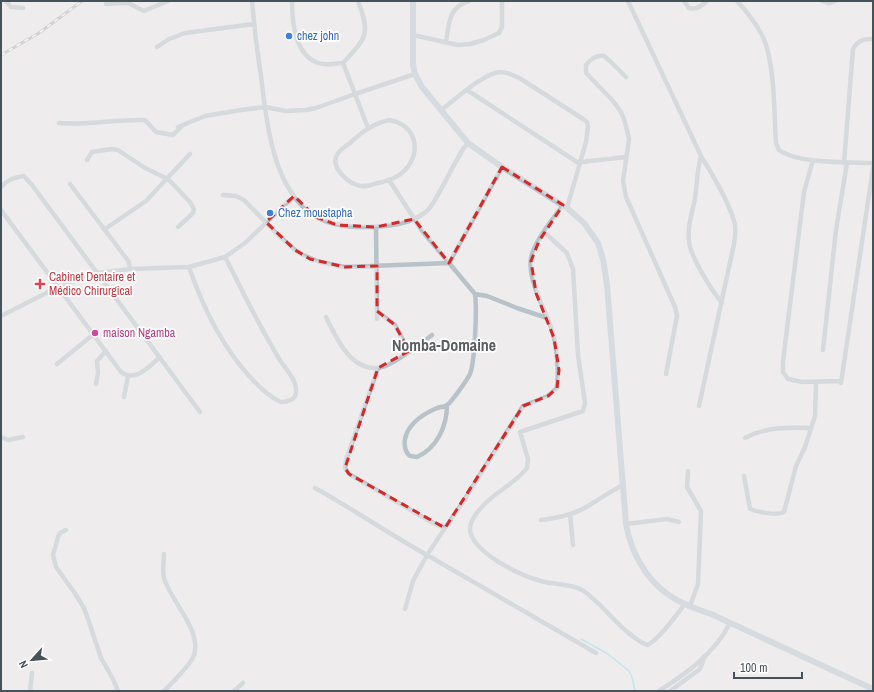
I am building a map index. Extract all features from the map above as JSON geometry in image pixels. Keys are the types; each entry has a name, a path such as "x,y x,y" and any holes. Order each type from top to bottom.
{"street":[{"path":"6,1 12,7 23,8"},
{"path":"106,4 128,3 144,12 168,1"},
{"path":"252,1 271,143 282,175 294,196 307,211 316,217 326,222 350,226 376,227 390,226 414,219 428,210 463,149 468,143"},
{"path":"292,1 296,36 304,54 318,63 325,64 343,63 358,47 364,36 366,30 363,14 358,1"},
{"path":"413,1 413,65 415,74 422,87 468,143 502,167 565,206 590,229 598,242 603,259 609,310 626,524 629,541 645,572 667,594 687,605 730,623 873,689"},
{"path":"446,42 453,11 458,6 469,1"},
{"path":"413,34 458,46 470,44 499,33 502,27 502,1"},
{"path":"628,1 701,156 711,172 734,220 734,244 699,406"},
{"path":"684,1 689,8 694,9 700,7 707,1"},
{"path":"737,1 750,17 766,44 773,86 777,148 781,152 788,155 813,160 845,163 873,163"},
{"path":"822,1 829,3 835,1"},
{"path":"157,47 169,39 185,33 254,24"},
{"path":"823,350 845,163 853,49 856,44 862,40 873,39"},
{"path":"626,78 604,56 598,56 586,65 586,73 613,101 623,117 628,130 629,139 623,181 626,198 671,296 676,311 666,374"},
{"path":"343,63 368,128"},
{"path":"405,609 413,581 427,556 463,502 523,406 548,396 557,388 558,370 552,328 536,293 531,261 532,253 544,232 565,206 580,163 588,127 587,122 521,79 506,72 490,74 478,81 441,110"},
{"path":"178,127 205,116 265,107 286,110 306,110 316,108 415,74"},
{"path":"468,90 580,163 626,157"},
{"path":"59,124 75,125 105,121 145,120 156,132 173,135 183,125"},
{"path":"388,120 397,121 404,125 410,132 414,140 415,148 410,164 401,174 389,180 368,186 359,186 347,180 338,170 336,161 338,154 368,128 388,120"},
{"path":"88,160 92,152 116,149 145,168 168,179 194,209 192,214 178,227"},
{"path":"105,229 146,201 190,154"},
{"path":"701,156 688,240 692,254 715,295 722,303"},
{"path":"813,160 804,192 783,368 784,376 788,379 802,382 841,382 873,168"},
{"path":"449,263 502,167"},
{"path":"1,187 12,178 24,176 32,185 200,412"},
{"path":"389,180 414,219 475,294 477,304 472,368 467,378 447,405 445,420 440,435 432,448 417,457 410,456 405,450 404,443 407,433 412,425 425,414 447,405"},
{"path":"70,184 127,259 130,269"},
{"path":"223,195 236,196 244,200 276,234 295,250 310,259 345,266 449,263"},
{"path":"1,316 58,287 97,273 130,269 189,267 225,257 245,243 294,196"},
{"path":"1,210 121,372 128,376 132,376 145,370 160,357"},
{"path":"376,227 377,319"},
{"path":"544,232 568,253 571,260 575,296 578,355 585,403 583,411 520,432 528,459 527,468 481,508 470,527 471,535 485,553 525,575 539,581 564,584 580,589 592,598 633,636 647,645 651,644 687,605 698,584 700,512 687,487 688,471"},
{"path":"189,267 200,298 210,319 233,358 258,386 269,395 281,402 291,400 295,396 296,392 294,382 261,327 225,257"},
{"path":"475,294 487,296 547,318"},
{"path":"377,311 395,325 409,351"},
{"path":"326,316 340,344 350,357 363,366 378,368 393,362 432,335"},
{"path":"57,364 94,334"},
{"path":"96,384 98,373 97,361 106,351"},
{"path":"378,368 351,442 345,464 346,470 349,474 435,524 445,528"},
{"path":"124,397 128,376"},
{"path":"744,476 750,509 775,514 784,512 796,466 805,448 815,416 816,382"},
{"path":"745,438 762,431 811,428"},
{"path":"1,437 8,440 23,437"},
{"path":"541,520 570,514 587,507 623,485"},
{"path":"315,488 427,556 596,653"},
{"path":"570,514 574,545"},
{"path":"626,524 667,519 679,522"},
{"path":"66,530 60,533 58,537 54,555 56,567 84,608 101,658 118,691"},
{"path":"164,554 164,577 172,596 194,635 195,650 192,660 164,691"},
{"path":"659,691 704,658 726,632 730,623"},
{"path":"670,691 700,669 704,658"},
{"path":"30,691 32,673"},
{"path":"234,691 243,683"}],"highlighted area":[{"path":"502,167 563,205 539,241 531,261 536,293 554,338 559,370 557,388 548,396 523,406 445,528 349,474 345,468 378,368 409,351 395,325 377,311 377,266 345,267 310,259 295,250 266,222 294,196 316,217 337,225 376,227 414,219 449,263"}],"waterway":[{"path":"581,639 608,654 629,671 635,691"}],"railway":[{"path":"1,55 39,33 82,1"}],"place":[{"name":"chez john","path":"289,36"},
{"name":"Chez moustapha","path":"270,213"},
{"name":"Cabinet Dentaire et Médico Chirurgical","path":"40,284"},
{"name":"maison Ngamba","path":"95,333"}],"district":[{"name":"Nomba-Domaine","path":"444,345"}]}
